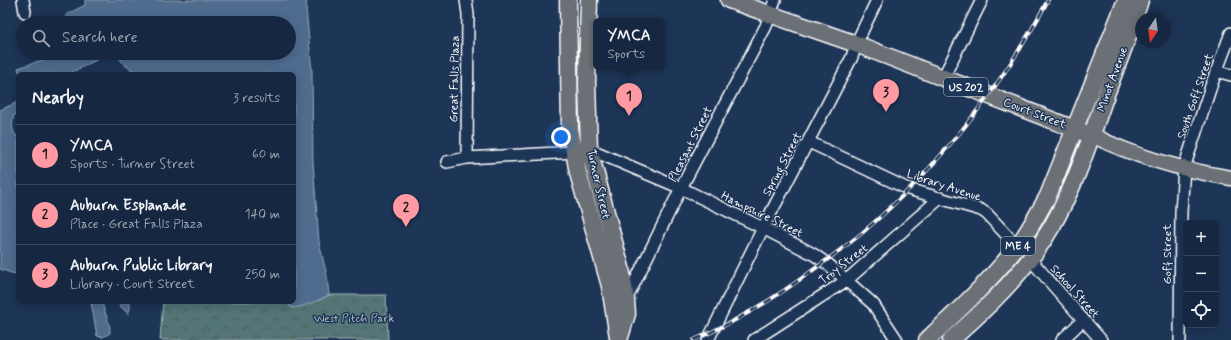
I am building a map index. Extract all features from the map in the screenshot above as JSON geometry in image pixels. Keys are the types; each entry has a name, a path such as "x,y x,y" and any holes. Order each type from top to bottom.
{"highway":[{"name":"Turner Street","path":"568,0 570,129 581,150 621,268 627,314 619,340"},
{"name":"Turner Street","path":"588,0 587,83 580,180 610,286 619,340"},
{"name":"Court Street","path":"729,0 772,7 856,44 1092,135"},
{"name":"Minot Avenue","path":"1076,129 1126,0"},
{"name":"Minot Avenue","path":"1092,135 1140,0"},
{"name":"ME 4","path":"927,340 998,270 1018,246 1048,196 1076,129"},
{"name":"ME 4","path":"951,340 983,311 1030,260 1058,215 1076,176 1092,135"}],"main road":[{"name":"Court Street","path":"1092,135 1125,151 1184,168 1231,178"}],"street":[{"path":"23,0 25,12"},
{"name":"Great Falls Plaza","path":"466,0 468,14 466,158"},
{"name":"Spring Street","path":"708,340 763,228 852,57 856,44 877,0"},
{"path":"943,78 982,0"},
{"name":"Pleasant Street","path":"626,300 766,26 772,7"},
{"name":"South Goff Street","path":"1184,168 1216,71 1231,33"},
{"path":"1216,71 1231,75"},
{"name":"Library Avenue","path":"809,142 908,189 981,210 987,214 1018,246"},
{"path":"447,162 466,158 581,150"},
{"name":"Hampshire Street","path":"581,150 682,188 813,254 847,280 873,304 897,340"},
{"name":"Goff Street","path":"1180,340 1180,212 1184,168"},
{"name":"Troy Street","path":"754,340 847,280 940,198"},
{"name":"School Street","path":"1030,260 1102,340"},
{"path":"1062,340 1083,320"}],"green space":[{"name":"West Pitch Park","path":"329,295 386,295 388,340 160,340 163,304 288,304 293,308 320,300"}],"water":[{"path":"85,0 307,0 306,8 312,72 313,162 319,242 327,276 329,295 303,306 293,308 288,304 296,304 296,72 134,72 121,60 296,60 296,16 66,16 85,5"},
{"path":"43,60 96,60 73,72 19,72 18,68"},
{"path":"16,103 16,114 14,115 12,126 16,136 16,272 14,274 0,269 0,110"},
{"path":"91,304 102,304 110,329 110,333 103,337 97,336"},
{"path":"118,304 130,304 128,314"}],"railway":[{"path":"694,340 739,318 781,292 816,268 862,233 890,208 942,154 989,95 1030,32 1048,0"}],"place":[{"name":"Auburn Public Library","path":"886,112"},
{"name":"YMCA","path":"629,116"},
{"name":"Auburn Esplanade","path":"406,227"}]}
